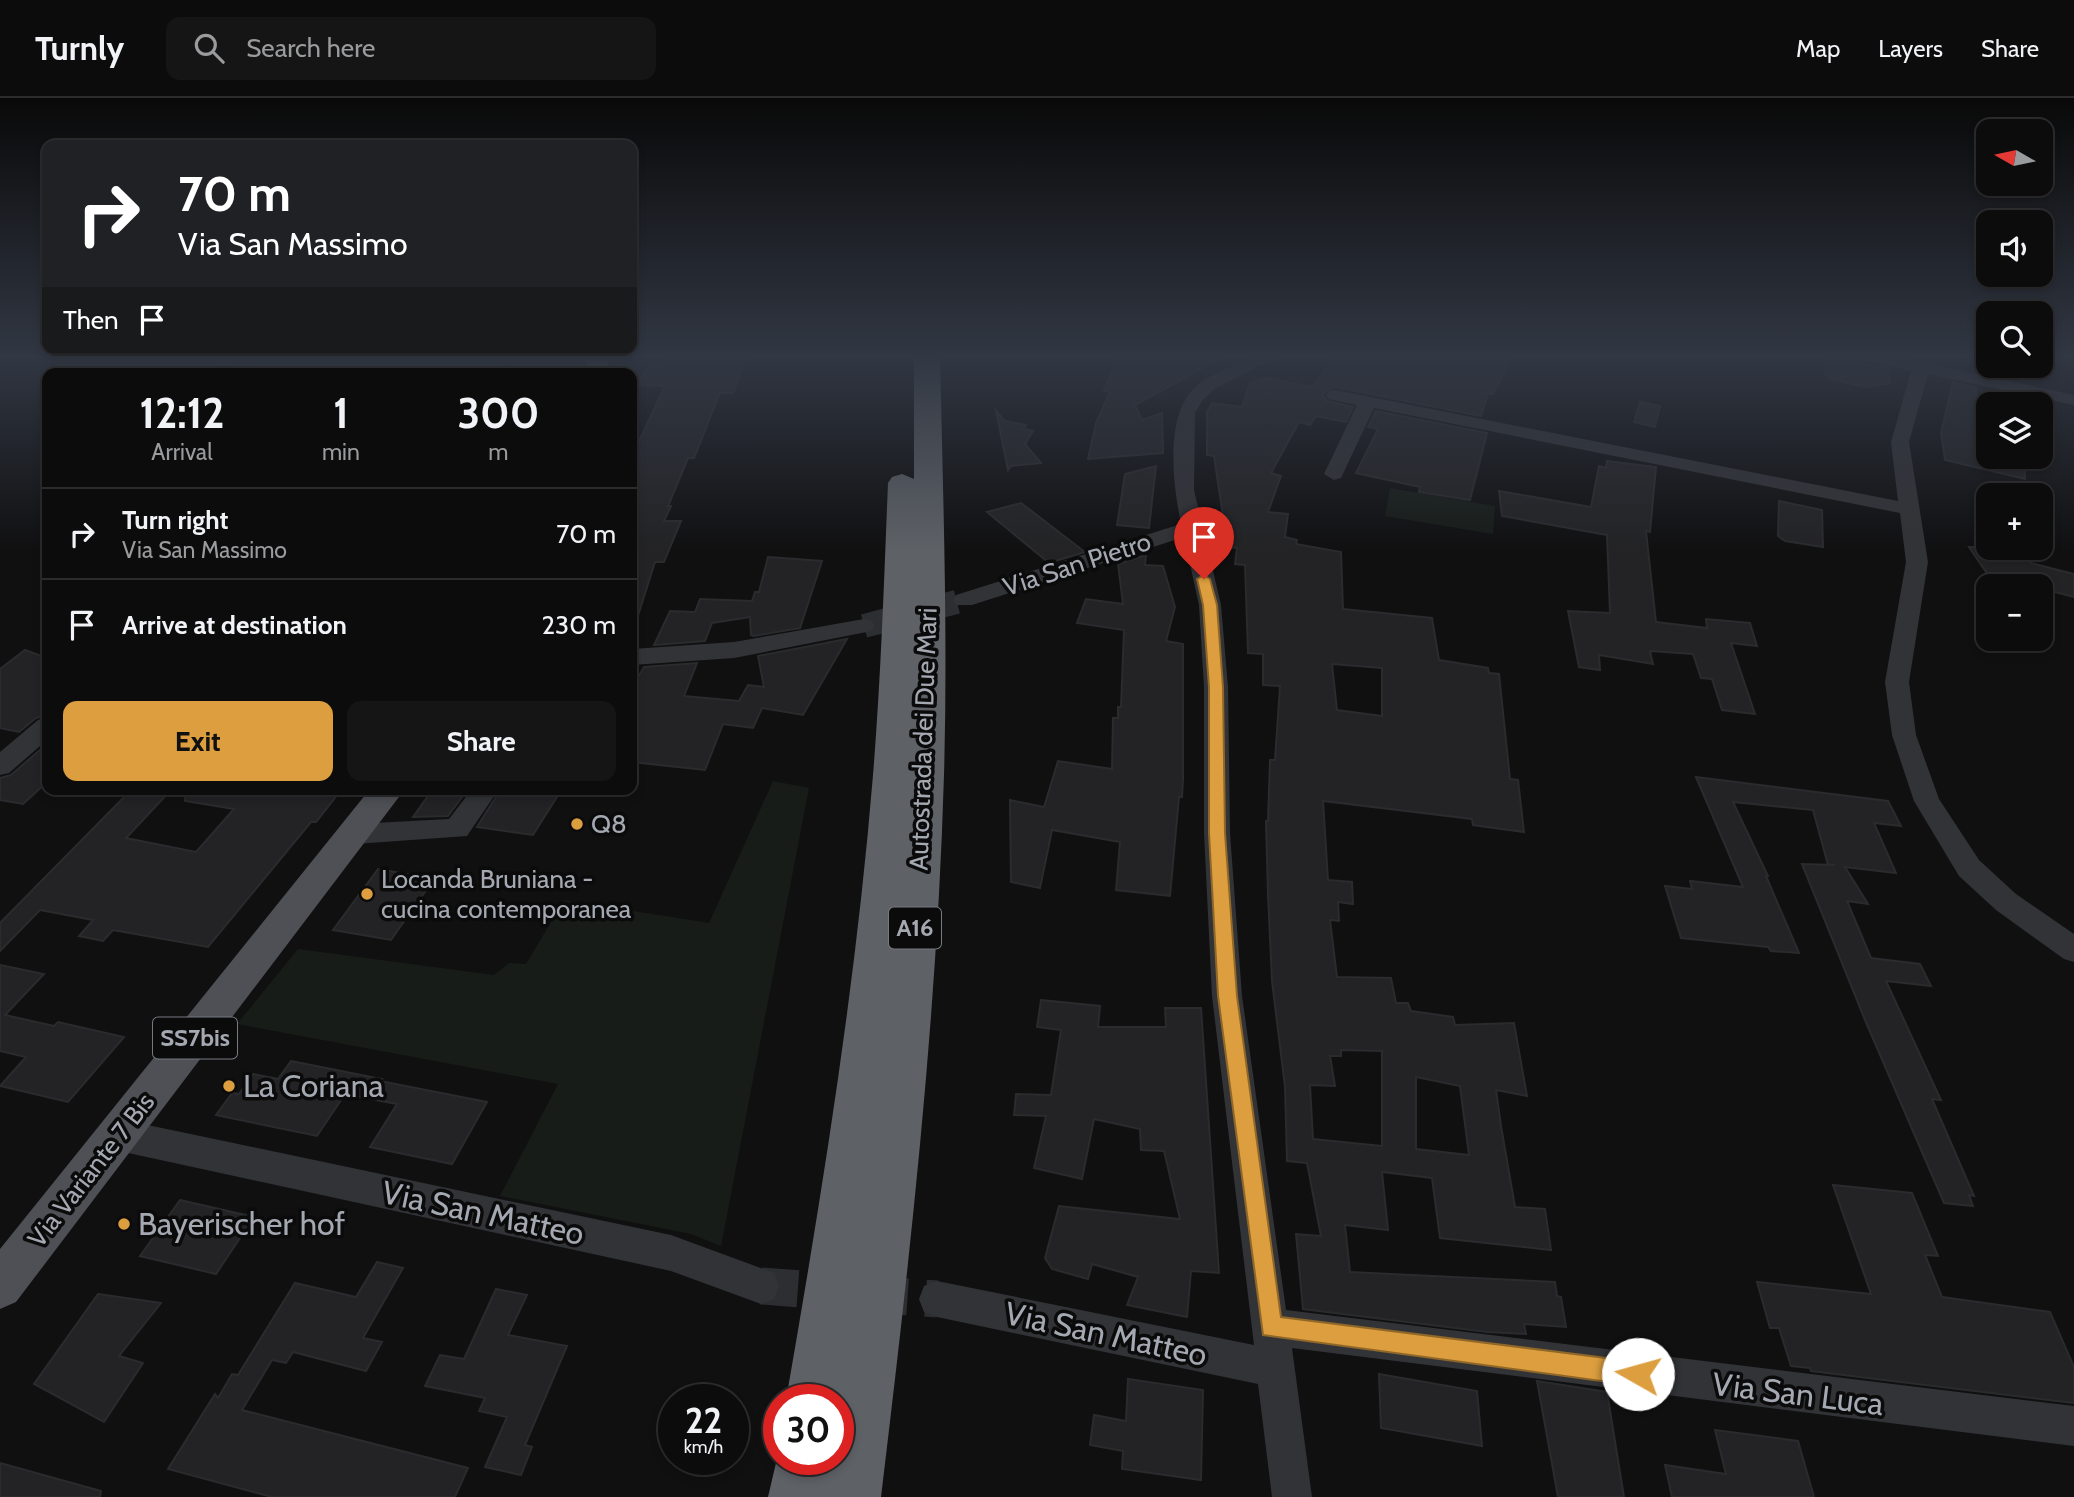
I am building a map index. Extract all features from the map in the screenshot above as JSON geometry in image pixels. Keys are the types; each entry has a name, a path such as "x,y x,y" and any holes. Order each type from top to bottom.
{"highway":[{"name":"Autostrada dei Due Mari","path":"816,1384 856,1107 891,776 903,420"},
{"name":"Autostrada dei Due Mari","path":"851,1497 874,1328 915,923 925,775 928,656 927,420"},
{"path":"798,1497 802,1475"}],"main road":[{"name":"Via Variante 7 Bis","path":"0,1286 384,795"}],"street":[{"path":"1186,420 1184,490 1210,605 1216,687 1217,833 1227,996 1292,1497"},
{"path":"1334,474 1359,420"},
{"path":"1465,420 1910,509"},
{"path":"1906,420 1900,442 1917,562 1897,682 1904,735 1927,801 1969,868 2007,902 2074,950"},
{"name":"Via San Pietro","path":"964,600 1191,528"},
{"path":"637,657 747,649 864,626"},
{"path":"0,766 42,730"},
{"path":"355,834 457,829 482,795"},
{"name":"Via San Matteo","path":"119,1135 671,1253 761,1286"},
{"name":"Via San Matteo","path":"937,1299 1276,1370"},
{"name":"Via San Luca","path":"1271,1327 2005,1420 2074,1426"}],"shaded area":[{"path":"1390,488 1495,506 1493,534 1385,516"},
{"path":"773,781 809,788 721,1246 691,1234 500,1196 558,1084 237,1024 298,949 494,975 509,963 526,964 564,900 709,923"}],"building":[{"path":"649,420 709,420 694,458 688,458 668,506 671,506 664,521 681,521 664,562 655,562 637,619 637,445"},
{"path":"998,420 1026,425 1024,429 1033,431 1025,444 1041,463 1011,466 1008,470"},
{"path":"1097,420 1162,420 1163,453 1088,459"},
{"path":"1207,420 1313,420 1310,425 1299,422 1271,473 1281,476 1268,512 1288,514 1285,537 1297,540 1296,544 1341,552 1343,609 1432,618 1439,660 1488,668 1489,673 1499,674 1510,779 1518,780 1524,832 1473,825 1472,819 1323,801 1328,880 1352,882 1353,904 1338,902 1339,921 1330,920 1337,977 1391,978 1396,1003 1408,1003 1411,1011 1453,1017 1455,1025 1514,1023 1527,1096 1496,1090 1501,1126 1515,1207 1545,1209 1551,1250 1440,1238 1432,1178 1382,1172 1388,1230 1345,1225 1350,1272 1555,1282 1557,1296 1561,1297 1566,1327 1524,1324 1526,1334 1487,1332 1303,1309 1296,1234 1321,1236 1307,1163 1287,1161 1285,1087 1272,981 1266,821 1270,760 1275,760 1280,686 1263,685 1263,654 1248,653 1245,565 1235,564 1237,548 1230,547 1228,517 1223,516 1214,456 1207,455","holes":["1332,664 1382,668 1382,716 1337,710","1341,1050 1382,1051 1382,1146 1313,1139 1310,1085 1335,1086 1330,1056 1341,1056","1416,1077 1460,1086 1469,1155 1416,1149"]},
{"path":"1371,420 1423,420 1487,433 1470,500 1419,492 1420,487 1356,473 1378,429 1368,427"},
{"path":"1635,420 1657,420 1655,427"},
{"path":"1944,420 1976,420 1976,467 1945,460 1941,433"},
{"path":"1607,461 1656,467 1650,532 1646,531 1656,622 1707,628 1706,619 1750,623 1757,646 1731,643 1755,714 1722,710 1712,679 1701,678 1693,654 1650,651 1653,664 1599,655 1600,670 1579,667 1568,611 1610,613 1607,535 1502,516 1499,491 1591,507 1599,466 1606,468"},
{"path":"1156,466 1149,528 1117,525 1125,474"},
{"path":"1983,469 2025,469 2025,479"},
{"path":"1779,501 1822,510 1823,547 1785,541 1778,536"},
{"path":"1021,503 1085,552 1049,563 987,512"},
{"path":"1969,547 1976,547 1976,557"},
{"path":"1146,555 1145,565 1163,566 1175,607 1166,641 1183,644 1183,779 1170,896 1116,890 1120,842 1052,830 1040,888 1011,882 1010,800 1044,807 1058,761 1112,769 1113,718 1118,718 1118,707 1121,707 1124,630 1077,623 1086,599 1123,604 1118,564"},
{"path":"768,557 822,561 800,628 754,636 751,635 750,617 712,623 705,641 654,645 670,611 695,612 700,599 752,601 755,592 759,592"},
{"path":"1978,560 2031,560 2031,563 2074,574 2074,597 2053,592 2053,574 1987,574"},
{"path":"847,639 803,715 762,708 753,728 723,724 705,770 637,763 637,679 644,667 697,663 684,696 739,701 748,685 764,687 758,656"},
{"path":"25,650 42,656 42,716 19,732 0,728 0,669"},
{"path":"42,749 42,787 23,804 0,800 0,778 11,775"},
{"path":"1696,777 1888,801 1901,826 1874,823 1896,873 1845,867 1868,904 1847,901 1871,958 1920,964 1931,986 1886,981 1941,1100 1932,1099 1974,1196 1969,1195 1973,1206 1944,1203 1865,1020 1802,864 1828,865 1813,810 1733,802 1768,876 1799,953 1681,938 1665,886 1692,889 1690,881 1743,887"},
{"path":"126,795 166,795 126,838 196,852 234,809 185,801 186,795 337,795 316,822 311,822 208,947 113,930 103,941 79,936 93,920 40,910 0,951 0,923"},
{"path":"429,795 464,795 448,816 413,817"},
{"path":"497,795 558,795 533,835 477,827"},
{"path":"378,869 434,879 391,940 333,930"},
{"path":"0,965 44,974 5,1015 54,1026 58,1022 124,1037 68,1102 0,1086 26,1057 0,1051"},
{"path":"1041,1000 1100,1006 1098,1027 1166,1027 1165,1008 1201,1008 1219,1273 1191,1271 1187,1317 1127,1305 1138,1277 1092,1264 1088,1279 1052,1269 1045,1258 1059,1206 1180,1219 1164,1151 1141,1150 1140,1129 1094,1119 1082,1179 1034,1168 1046,1116 1014,1115 1016,1094 1051,1095 1061,1030 1037,1027"},
{"path":"291,1061 487,1102 452,1164 370,1147 397,1104 345,1094 317,1136 216,1115 232,1093 239,1094 253,1074 278,1079"},
{"path":"1833,1185 1912,1193 1938,1256 1925,1255 1942,1297 2050,1312 2074,1367 2074,1403 1811,1371 1810,1368 1791,1366 1779,1328 1770,1328 1757,1282 1871,1294"},
{"path":"180,1200 254,1217 216,1274 140,1256"},
{"path":"377,1262 403,1268 363,1338 382,1342 366,1371 293,1352 286,1363 272,1360 242,1410 468,1468 455,1497 272,1497 168,1469 215,1394 218,1398 232,1374 238,1375 295,1283 356,1297"},
{"path":"496,1289 527,1295 508,1335 567,1346 525,1445 532,1447 521,1475 485,1467 507,1417 479,1411 485,1398 425,1386 440,1355 464,1359"},
{"path":"98,1294 161,1303 119,1356 143,1363 104,1422 34,1384"},
{"path":"1379,1374 1477,1391 1482,1446 1381,1428"},
{"path":"1128,1379 1203,1390 1201,1480 1122,1469 1123,1451 1090,1445 1094,1415 1126,1421"},
{"path":"1537,1381 1607,1392 1624,1497 1558,1497"},
{"path":"1715,1430 1798,1441 1814,1497 1672,1497 1665,1465 1726,1474"},
{"path":"0,1463 101,1491 100,1497 0,1497"}],"tunnel":[{"path":"864,626 964,600"},
{"path":"761,1286 937,1299"}],"place":[{"name":"Q8","path":"577,824"},
{"name":"Locanda Bruniana - cucina contemporanea","path":"367,894"},
{"name":"La Coriana","path":"229,1086"},
{"name":"Bayerischer hof","path":"124,1224"}],"route":[{"path":"1204,579 1210,605 1216,687 1217,833 1227,996 1271,1327 1638,1374"}]}
